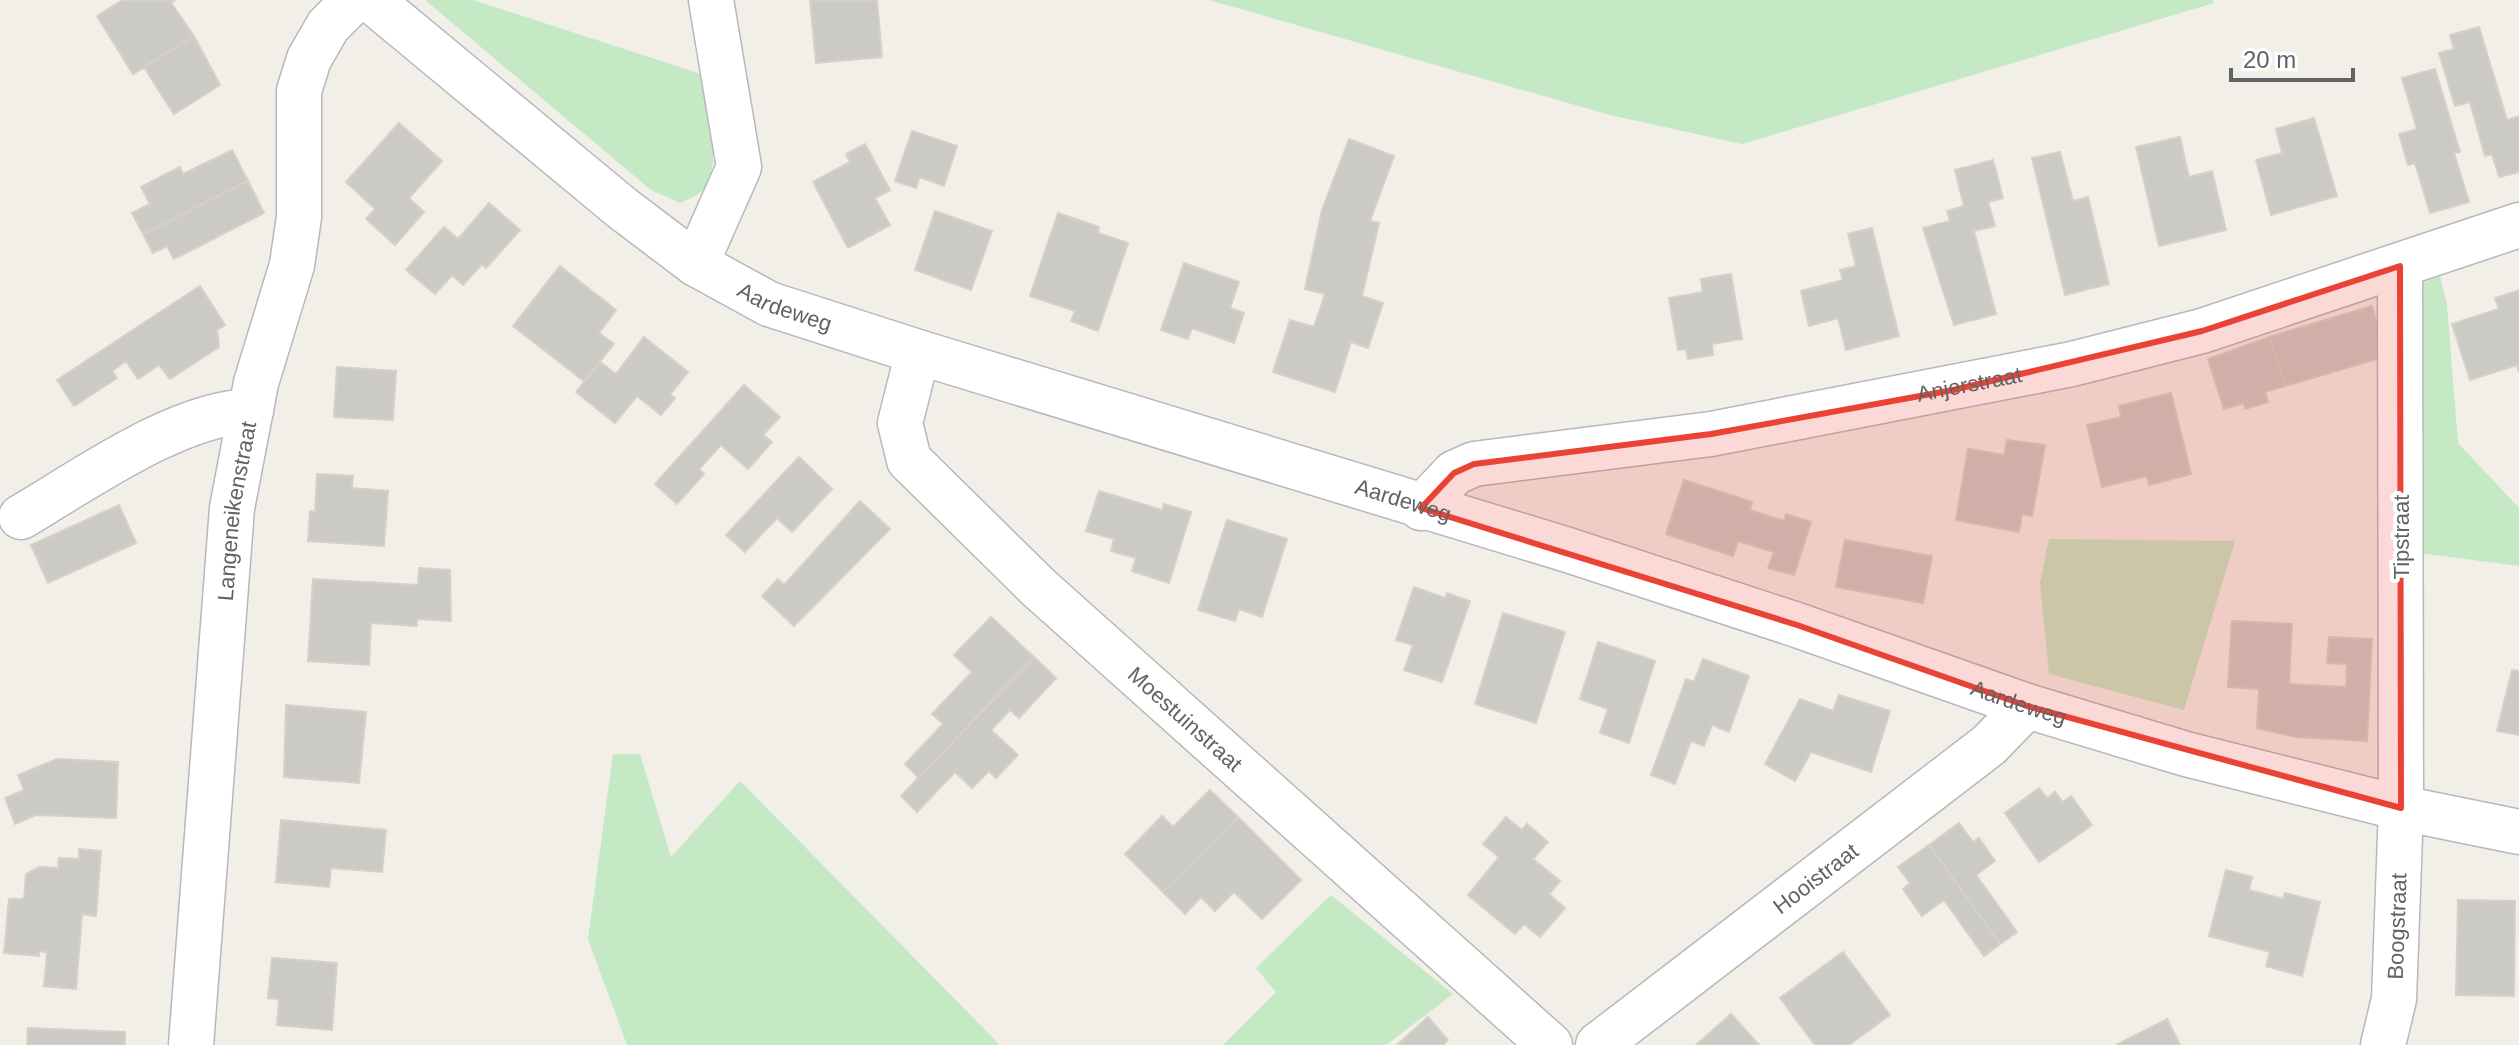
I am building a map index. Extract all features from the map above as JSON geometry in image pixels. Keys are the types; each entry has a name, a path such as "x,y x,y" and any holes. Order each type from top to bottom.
{"street":[{"name":"Langeneikenstraat","path":"191,1045 232,508 251,411 292,265 299,217 299,91 309,59 328,26 354,0"},
{"name":"Aardeweg","path":"371,0 622,208 696,264 769,304 1421,508 1568,550 1797,625 2027,706 2186,754 2401,808 2519,832"},
{"path":"696,264 739,167 711,0"},
{"name":"Anjerstraat","path":"1421,508 1454,473 1474,464 1711,434 1953,390 2202,331 2519,225"},
{"name":"Tipstraat","path":"2400,266 2401,808"},
{"name":"Moestuinstraat","path":"918,352 900,423 909,460 1049,597 1550,1045"},
{"path":"21,517 152,440 231,411 251,411"},
{"name":"Hooistraat","path":"1598,1045 1989,745 2027,706"},
{"name":"Boogstraat","path":"2383,1045 2394,999 2401,808"}],"highlighted area":[{"path":"2400,266 2401,808 2027,706 1797,625 1421,508 1454,473 1474,464 1711,434 1953,390 2202,331"}],"green space":[{"path":"425,0 473,0 701,74 713,151 709,180 702,191 680,203 651,190"},
{"path":"1209,0 2213,0 2214,3 1742,144 1610,115"},
{"path":"2440,276 2447,305 2458,443 2519,508 2519,566 2419,553 2412,287"},
{"path":"2049,539 2235,541 2184,710 2049,674 2040,583"},
{"path":"613,754 640,754 671,857 740,781 1000,1045 627,1045 588,939"},
{"path":"1331,895 1453,994 1386,1045 1223,1045 1276,992 1256,968"}],"building":[{"path":"123,0 175,0 171,3 194,36 133,74 97,16"},
{"path":"810,0 877,0 882,57 816,63"},
{"path":"2479,27 2507,120 2519,116 2519,172 2499,177 2492,154 2485,156 2470,102 2455,106 2439,53 2454,49 2450,35"},
{"path":"194,36 220,85 174,114 144,67"},
{"path":"2435,69 2460,152 2454,153 2469,202 2430,213 2415,163 2408,165 2399,134 2417,129 2402,78"},
{"path":"2314,118 2337,196 2271,215 2256,160 2282,153 2276,129"},
{"path":"399,123 442,161 409,198 424,212 395,245 366,219 375,209 346,182"},
{"path":"912,131 957,146 944,186 920,177 916,188 895,181"},
{"path":"2180,137 2189,177 2212,171 2226,230 2159,246 2136,147"},
{"path":"1349,139 1394,156 1370,221 1379,223 1362,296 1383,303 1368,348 1351,342 1335,392 1273,372 1290,320 1314,327 1325,294 1305,289 1322,210"},
{"path":"865,144 890,190 875,198 890,225 848,248 813,182 850,162 846,154"},
{"path":"232,150 248,181 143,234 132,213 150,204 141,187 180,167 183,174"},
{"path":"2060,152 2073,201 2088,197 2109,284 2065,295 2032,158"},
{"path":"1993,160 2003,198 1988,202 1995,226 1974,231 1996,314 1954,325 1923,228 1950,221 1947,211 1964,206 1955,170"},
{"path":"248,181 264,213 174,259 167,246 153,253 143,234"},
{"path":"489,203 520,230 486,268 482,264 463,285 452,275 435,294 406,270 444,227 458,239"},
{"path":"935,211 992,231 971,290 915,270"},
{"path":"1058,213 1099,227 1098,233 1128,243 1098,331 1071,321 1075,311 1030,296"},
{"path":"1872,228 1899,336 1846,350 1838,318 1809,326 1801,291 1843,280 1840,270 1856,266 1848,234"},
{"path":"1184,263 1239,282 1230,308 1244,313 1234,343 1192,328 1188,339 1161,330"},
{"path":"560,266 616,310 599,333 614,344 584,381 513,326"},
{"path":"1731,274 1742,339 1712,344 1713,355 1688,359 1686,349 1678,350 1669,298 1703,292 1701,279"},
{"path":"200,286 225,325 217,330 219,347 170,379 159,365 138,379 126,361 112,371 117,378 74,406 57,380"},
{"path":"2519,290 2519,372 2517,365 2470,380 2452,324 2499,309 2495,298"},
{"path":"2372,306 2387,356 2285,386 2269,337"},
{"path":"644,337 688,372 670,395 675,398 661,415 637,396 615,423 576,392 600,362 616,374"},
{"path":"2269,337 2285,386 2265,392 2268,402 2245,409 2244,403 2224,409 2208,359"},
{"path":"337,367 396,371 393,420 334,417"},
{"path":"744,385 780,417 763,435 772,442 748,469 721,445 699,469 704,474 677,504 655,484"},
{"path":"2171,393 2191,474 2149,485 2147,476 2102,487 2087,425 2121,417 2119,406"},
{"path":"2007,440 2045,445 2032,516 2022,514 2019,532 1956,520 1968,449 2004,455"},
{"path":"799,457 832,489 792,532 777,518 745,552 726,535"},
{"path":"317,474 353,476 352,488 388,491 384,546 308,541 310,511 315,512"},
{"path":"1684,480 1752,502 1750,510 1784,521 1786,514 1811,522 1794,575 1768,568 1774,552 1738,541 1733,556 1666,534"},
{"path":"1099,491 1162,510 1164,504 1191,512 1169,583 1132,571 1136,558 1111,551 1114,539 1086,531"},
{"path":"860,501 890,529 794,626 762,596 778,579 784,585"},
{"path":"119,505 136,543 48,583 31,545"},
{"path":"1227,520 1287,539 1262,617 1239,609 1235,621 1198,610"},
{"path":"1845,540 1932,556 1923,603 1836,587"},
{"path":"419,568 450,570 451,621 417,619 417,626 371,623 369,665 308,661 313,579 418,585"},
{"path":"1414,587 1445,598 1447,593 1470,601 1442,682 1404,670 1413,645 1396,640"},
{"path":"1503,613 1565,632 1536,723 1475,704"},
{"path":"991,617 1034,657 919,778 905,764 943,724 932,714 972,672 954,655"},
{"path":"2232,621 2292,624 2289,684 2346,687 2347,664 2327,663 2329,637 2372,639 2367,741 2296,737 2257,728 2259,689 2228,687"},
{"path":"1598,642 1655,661 1629,743 1600,733 1608,709 1580,699"},
{"path":"1034,657 1056,678 1019,718 1010,710 991,730 1018,755 996,778 989,771 972,788 955,772 917,812 901,796"},
{"path":"1703,659 1749,676 1729,732 1712,725 1704,746 1691,741 1675,784 1651,775 1686,679 1694,682"},
{"path":"2512,670 2519,671 2519,735 2497,731"},
{"path":"1839,695 1890,711 1871,772 1811,752 1795,781 1765,764 1800,699 1833,711"},
{"path":"286,705 366,712 359,783 284,777"},
{"path":"57,759 118,762 116,818 36,815 15,824 5,798 24,790 18,775"},
{"path":"2039,788 2047,798 2055,792 2063,802 2071,796 2092,825 2039,862 2005,813"},
{"path":"1210,790 1238,817 1163,892 1125,854 1162,816 1173,827"},
{"path":"1238,817 1301,880 1262,919 1234,892 1215,911 1201,897 1185,914 1163,892"},
{"path":"1506,817 1522,830 1527,824 1548,842 1533,859 1560,881 1549,894 1565,908 1540,937 1524,924 1515,934 1468,895 1499,857 1483,844"},
{"path":"281,820 386,830 382,872 331,868 329,887 276,882"},
{"path":"1959,823 1973,842 1979,838 1995,861 1976,875 2017,932 2000,944 1929,845"},
{"path":"1929,845 2000,944 1984,956 1944,900 1922,916 1903,889 1910,883 1898,867"},
{"path":"79,849 101,851 96,916 82,914 76,989 44,986 47,952 39,951 39,956 4,953 9,899 24,899 26,874 39,867 58,868 59,858 79,859"},
{"path":"2226,870 2252,877 2249,890 2283,899 2285,893 2320,902 2302,976 2266,966 2270,952 2209,936"},
{"path":"2458,900 2515,901 2514,996 2456,995"},
{"path":"1843,952 1890,1015 1849,1045 1815,1045 1780,998"},
{"path":"272,958 337,963 332,1030 277,1025 279,999 268,998"},
{"path":"1731,1014 1759,1045 1696,1045"},
{"path":"1428,1017 1448,1040 1443,1045 1397,1045"},
{"path":"2167,1019 2180,1045 2116,1045"},
{"path":"28,1028 125,1032 125,1045 27,1045"}]}
